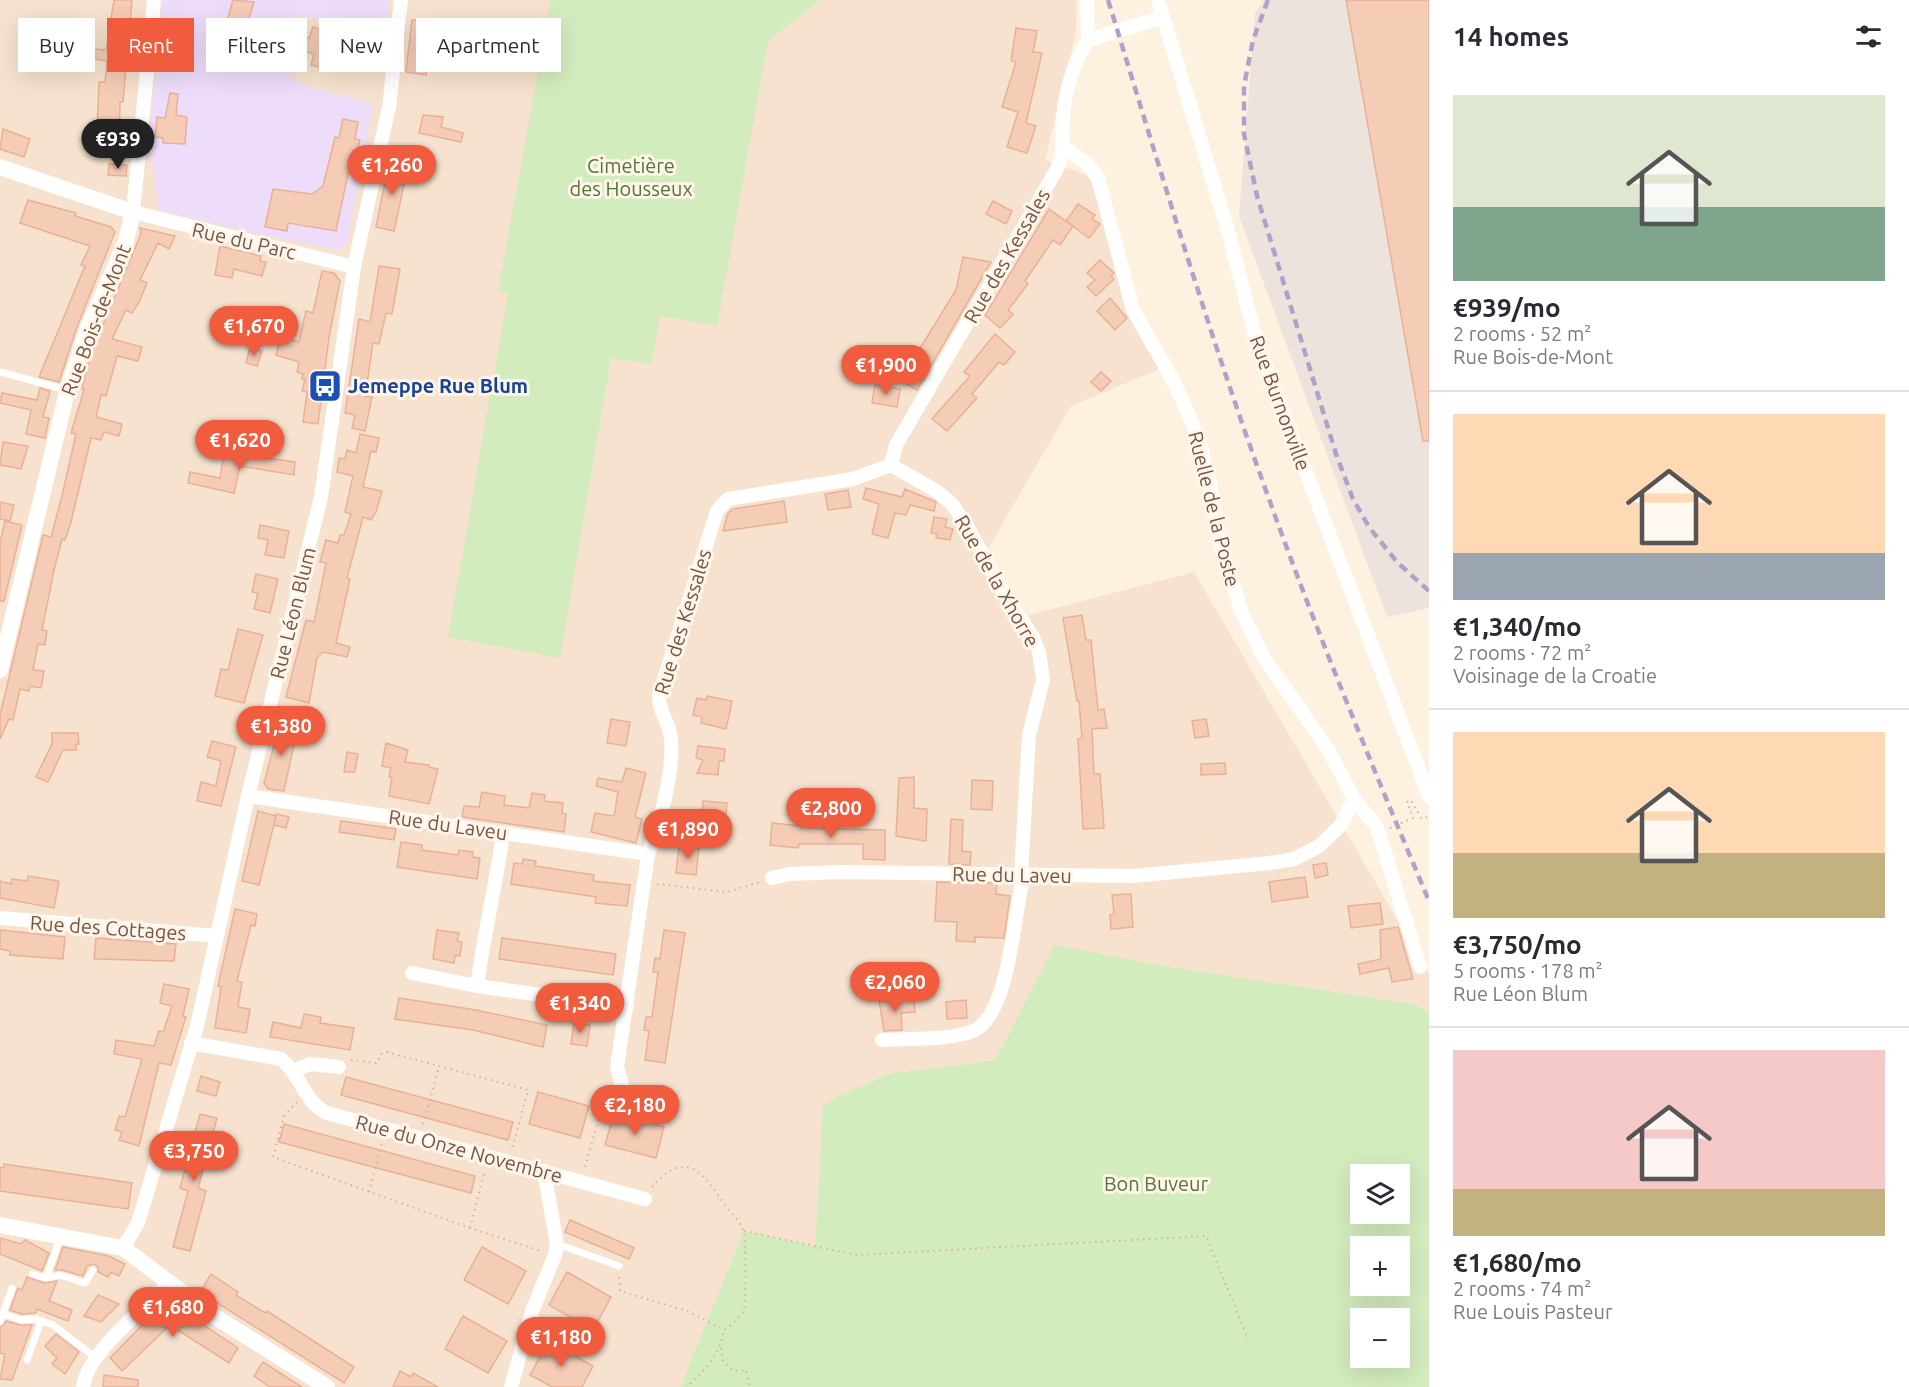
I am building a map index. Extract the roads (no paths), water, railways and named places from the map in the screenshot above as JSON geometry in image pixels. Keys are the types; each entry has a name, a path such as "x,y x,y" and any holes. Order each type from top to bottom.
{"street":[{"name":"Rue Bois-de-Mont","path":"0,670 67,390 87,330 126,241 133,213 154,0"},
{"name":"Rue Léon Blum","path":"123,1248 138,1223 191,1043 321,497 354,267 388,113 401,0"},
{"path":"1087,0 1088,40 1163,17"},
{"name":"Rue Burnonville","path":"1158,0 1228,231 1257,343 1429,796"},
{"name":"Rue des Kessales","path":"648,854 654,840 671,760 670,731 660,712 659,695 701,560 722,503 728,499 866,476 891,465 896,446 1040,201 1065,148 1063,118 1065,106 1077,59 1088,40"},
{"name":"Ruelle de la Poste","path":"1065,148 1087,163 1098,178 1133,310 1174,382 1198,436 1211,488 1219,541 1242,613 1264,658 1328,749 1354,799 1377,827 1420,967"},
{"path":"0,167 133,213"},
{"name":"Rue du Parc","path":"133,213 354,267"},
{"name":"Rue de la Xhorre","path":"891,465 938,492 958,512 1039,652 1043,680 1029,735 1022,874"},
{"name":"Rue du Laveu","path":"248,796 648,854"},
{"name":"Rue du Laveu","path":"772,878 789,874 841,872 1144,875 1294,859 1319,846 1333,834 1354,799"},
{"path":"477,986 486,920 493,905 503,833"},
{"path":"623,1089 617,1067 648,854"},
{"path":"882,1040 966,1033 986,1021 995,1005 1004,978 1022,874"},
{"name":"Rue des Cottages","path":"0,918 36,923 216,936"},
{"path":"412,973 477,986 627,1007"},
{"name":"Rue du Onze Novembre","path":"191,1043 280,1059 293,1071 318,1109 327,1113 645,1199"},
{"path":"293,1071 310,1064 339,1067"},
{"path":"511,1387 532,1311 556,1250 544,1171"},
{"path":"0,1225 123,1248 222,1321 327,1387"},
{"path":"83,1387 88,1371 96,1358 168,1283"}],"lane":[{"path":"0,372 67,390"},
{"path":"46,1278 60,1236"},
{"path":"556,1250 619,1266"},
{"path":"32,1274 46,1278 60,1275 85,1284 93,1270"},
{"path":"12,1288 1,1318 41,1321 53,1325 96,1358"},
{"path":"27,1360 41,1321"}],"railway":[{"path":"1108,0 1202,304 1264,485 1364,746 1429,901"},
{"path":"1268,0 1253,40 1244,86 1244,134 1257,196 1336,454 1353,499 1369,527 1397,562 1429,591"}],"place":[{"name":"Jemeppe Rue Blum","path":"325,386"}],"park label":[{"name":"Cimetière des Housseux","path":"631,178"},
{"name":"Bon Buveur","path":"1156,1184"}]}
